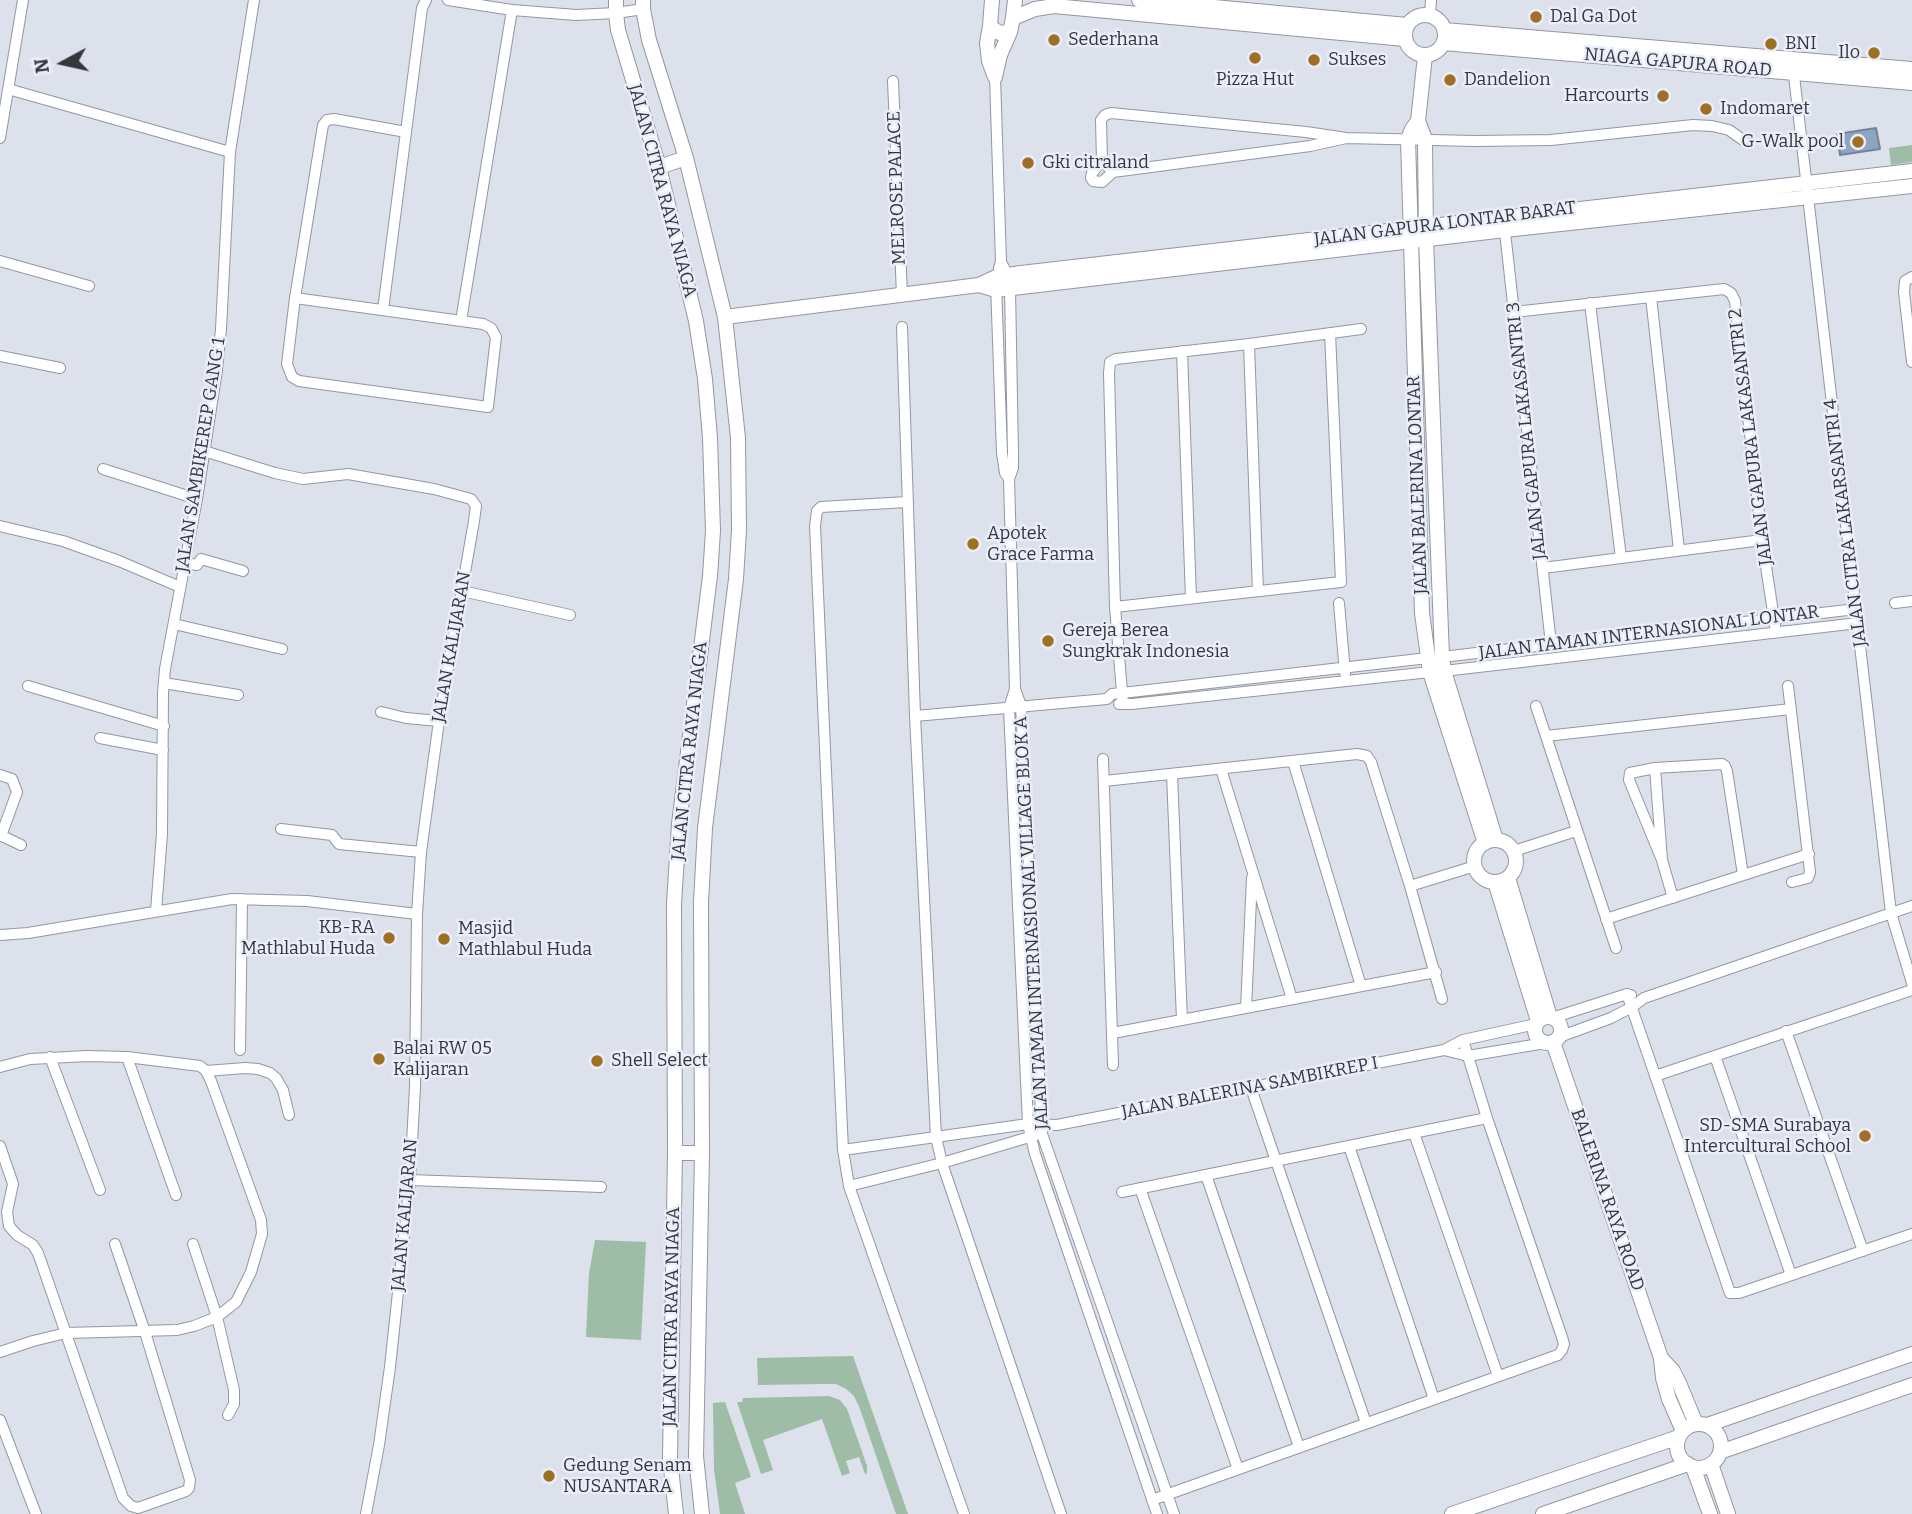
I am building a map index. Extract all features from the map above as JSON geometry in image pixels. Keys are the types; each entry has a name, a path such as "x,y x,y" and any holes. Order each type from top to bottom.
{"street":[{"path":"0,138 23,0"},
{"name":"JALAN SAMBIKEREP GANG 1","path":"156,911 162,834 164,683 211,410 221,329 230,152 254,0"},
{"path":"383,310 422,8 426,0"},
{"path":"448,0 512,10 576,15 643,5"},
{"path":"992,0 987,43 995,77"},
{"path":"995,77 1011,25 1014,0"},
{"path":"1139,0 1406,32"},
{"path":"1430,16 1431,0"},
{"name":"JALAN CITRA RAYA NIAGA","path":"643,5 649,40 686,158 724,317 738,438 739,530 736,579 705,828 701,902 702,1153 696,1456 702,1514"},
{"path":"990,26 999,33 1035,9 1054,6 1406,32"},
{"name":"JALAN CITRA RAYA NIAGA","path":"616,7 624,52 659,167 696,321 710,438 713,531 679,824 674,904 675,1153 670,1459 676,1514"},
{"path":"461,321 512,10"},
{"path":"1430,16 1436,19 1443,36 1436,52 1425,56 1412,51 1406,32 1417,17 1430,16"},
{"name":"NIAGA GAPURA ROAD","path":"1443,36 1793,66 1912,83"},
{"name":"JALAN BALERINA LONTAR","path":"1425,56 1418,121 1425,139 1419,234 1422,613 1491,841"},
{"name":"NIAGA GAPURA ROAD","path":"1793,66 1912,69"},
{"name":"JALAN CITRA LAKARSANTRI 4","path":"1793,66 1891,913 1912,983"},
{"name":"JALAN TAMAN INTERNASIONAL VILLAGE BLOK A","path":"995,77 1002,279 1013,468 1009,480 1015,689 1021,706 1037,1131 1096,1334 1157,1514"},
{"name":"MELROSE PALACE","path":"893,81 902,295"},
{"path":"8,89 230,152"},
{"path":"1346,138 1310,146 1113,172 1102,182 1093,181 1091,178 1101,161 1101,120 1111,113 1293,130 1346,138 1551,140 1693,125 1730,130 1743,140"},
{"path":"295,298 483,324 491,328 496,337 488,407 299,382 292,377 287,365 295,298 323,125 327,120 334,119 406,132"},
{"name":"JALAN BALERINA LONTAR","path":"1418,121 1408,139 1419,234 1438,587 1436,664"},
{"path":"659,167 686,158"},
{"path":"1101,161 1113,172"},
{"name":"JALAN GAPURA LONTAR BARAT","path":"724,317 979,285 1002,279 1807,190 1912,171"},
{"name":"JALAN GAPURA LONTAR BARAT","path":"1807,190 1912,186"},
{"name":"JALAN GAPURA LAKASANTRI 3","path":"1504,224 1551,644"},
{"path":"0,261 89,286"},
{"path":"1912,276 1905,281 1904,292 1912,362"},
{"name":"JALAN GAPURA LAKASANTRI 2","path":"1514,312 1724,289 1733,296 1762,540 1776,632"},
{"path":"1651,297 1679,551"},
{"path":"1590,303 1621,558"},
{"path":"902,327 915,716 936,1137 942,1163 1061,1514"},
{"path":"1123,699 1115,607 1111,360 1361,329"},
{"path":"1115,607 1341,582 1330,333"},
{"path":"1249,344 1258,590"},
{"path":"1182,351 1191,598"},
{"path":"0,356 60,368"},
{"name":"JALAN KALIJARAN","path":"204,451 303,479 348,474 434,489 471,499 476,506 439,721 421,852 416,914 417,1042 410,1180 390,1367 366,1514"},
{"path":"103,469 197,499"},
{"path":"907,502 821,507 817,511 815,526 843,1150 849,1186 964,1514"},
{"path":"0,527 63,541 180,587"},
{"path":"713,531 739,530"},
{"path":"1543,568 1762,540"},
{"path":"185,563 197,565 201,559 243,571"},
{"path":"1421,587 1438,587"},
{"path":"462,591 570,615"},
{"path":"1895,603 1912,601"},
{"path":"1339,603 1345,681"},
{"name":"JALAN TAMAN INTERNASIONAL LONTAR","path":"915,716 1107,699 1112,694 1123,699 1185,698 1345,681 1551,644 1856,610"},
{"name":"JALAN TAMAN INTERNASIONAL LONTAR","path":"1123,699 1183,686 1345,668 1611,651 1858,623"},
{"path":"174,624 282,649"},
{"path":"1609,638 1611,651"},
{"path":"164,683 238,695"},
{"path":"28,686 164,726"},
{"path":"1183,686 1185,698"},
{"path":"1788,686 1809,854 1809,876 1792,882"},
{"name":"JALAN TAMAN INTERNASIONAL VILLAGE BLOK A","path":"1015,689 1009,708 1028,1124 1037,1131 1174,1514"},
{"path":"1536,706 1616,948"},
{"path":"1546,736 1791,709"},
{"path":"381,712 439,721"},
{"path":"100,738 163,750"},
{"path":"1104,781 1363,755 1369,760 1410,886 1442,999"},
{"path":"1103,759 1113,1065"},
{"path":"1293,761 1362,986"},
{"path":"1674,898 1662,860 1629,780 1633,771 1717,763 1725,766 1743,875"},
{"path":"1656,768 1662,860"},
{"path":"1221,769 1292,999"},
{"path":"1172,774 1182,1020"},
{"path":"0,775 12,779 17,792 1,836 21,845"},
{"path":"281,829 332,835 342,844 421,852"},
{"path":"1514,851 1576,831"},
{"path":"1491,841 1507,844 1514,851 1516,866 1502,880 1482,878 1475,866 1478,849 1491,841"},
{"path":"1606,919 1809,854"},
{"path":"1246,1008 1252,866"},
{"path":"1410,886 1475,866"},
{"path":"1502,880 1544,1020"},
{"path":"240,1050 242,899"},
{"path":"0,935 28,933 242,899 307,901 416,914"},
{"name":"JALAN BALERINA SAMBIKREP I","path":"1444,1051 1468,1056 1552,1040 1611,1018 1644,998 1912,906"},
{"path":"1113,1032 1436,972"},
{"path":"1655,1076 1912,990"},
{"path":"1627,994 1644,998"},
{"path":"1627,994 1728,1290 1735,1294 1912,1234"},
{"name":"JALAN BALERINA SAMBIKREP I","path":"849,1186 942,1163 1057,1125 1444,1051 1464,1040 1544,1020 1627,994"},
{"path":"1544,1020 1559,1024 1560,1033 1552,1040 1541,1041 1535,1033 1544,1020"},
{"path":"1786,1031 1863,1251"},
{"path":"1152,1500 1498,1376 1558,1354 1562,1350 1564,1344 1487,1118 1464,1040"},
{"name":"BALERINA RAYA ROAD","path":"1552,1040 1661,1358 1668,1399 1691,1429"},
{"path":"1715,1056 1791,1275"},
{"path":"50,1057 100,1190"},
{"path":"0,1067 50,1057 127,1057 200,1066 206,1071 211,1082 261,1220 262,1234 251,1272 236,1302 217,1317 177,1330 66,1333 0,1352"},
{"path":"127,1057 176,1195"},
{"path":"206,1071 258,1069 270,1073 283,1090 289,1115"},
{"path":"1251,1088 1366,1423"},
{"path":"1122,1192 1487,1118"},
{"path":"843,1150 1028,1124"},
{"path":"1414,1133 1498,1376"},
{"path":"0,1146 13,1184 7,1212 9,1226 33,1245 38,1253 124,1498 131,1506 138,1508 181,1493 189,1488 190,1484 145,1332 115,1244"},
{"path":"1349,1146 1434,1399"},
{"path":"675,1153 702,1153"},
{"path":"1206,1175 1299,1447"},
{"path":"410,1180 601,1186"},
{"path":"1140,1188 1238,1469"},
{"path":"192,1244 217,1317 235,1394 234,1404 228,1415"},
{"path":"1096,1334 1109,1327"},
{"path":"1452,1514 1912,1354"},
{"path":"1720,1452 1912,1385"},
{"path":"0,1420 36,1514"},
{"path":"1691,1429 1717,1433 1720,1452 1711,1464 1699,1468 1690,1465 1679,1455 1678,1449 1691,1429"},
{"path":"1711,1464 1728,1514"},
{"path":"1543,1514 1690,1465"},
{"path":"1690,1465 1710,1514"}],"green space":[{"path":"1912,145 1912,162 1891,165 1889,148"},
{"path":"595,1240 646,1242 641,1340 586,1337 589,1273"},
{"path":"853,1356 908,1514 896,1514 860,1409 854,1396 846,1389 836,1384 758,1385 757,1358"},
{"path":"829,1396 840,1400 847,1409 867,1473 865,1474 859,1457 846,1461 850,1473 842,1476 822,1419 763,1440 773,1470 761,1474 737,1402 742,1402 743,1398"},
{"path":"725,1402 751,1477 735,1483 745,1514 720,1514 714,1469 713,1403"}],"water":[{"name":"G-Walk pool","path":"1876,128 1880,149 1840,155 1837,134"}],"place":[{"name":"Dal Ga Dot","path":"1536,17"},
{"name":"Sederhana","path":"1054,40"},
{"name":"BNI","path":"1771,44"},
{"name":"Ilo","path":"1874,53"},
{"name":"Pizza Hut","path":"1255,58"},
{"name":"Sukses","path":"1314,60"},
{"name":"Dandelion","path":"1450,80"},
{"name":"Harcourts","path":"1663,96"},
{"name":"Indomaret","path":"1706,109"},
{"name":"G-Walk pool","path":"1858,142"},
{"name":"Gki citraland","path":"1028,163"},
{"name":"Apotek Grace Farma","path":"973,544"},
{"name":"Gereja Berea Sungkrak Indonesia","path":"1048,641"},
{"name":"KB-RA Mathlabul Huda","path":"389,938"},
{"name":"Masjid Mathlabul Huda","path":"444,939"},
{"name":"Balai RW 05 Kalijaran","path":"379,1059"},
{"name":"Shell Select","path":"597,1061"},
{"name":"SD-SMA Surabaya Intercultural School","path":"1865,1136"},
{"name":"Gedung Senam NUSANTARA","path":"549,1476"}]}
